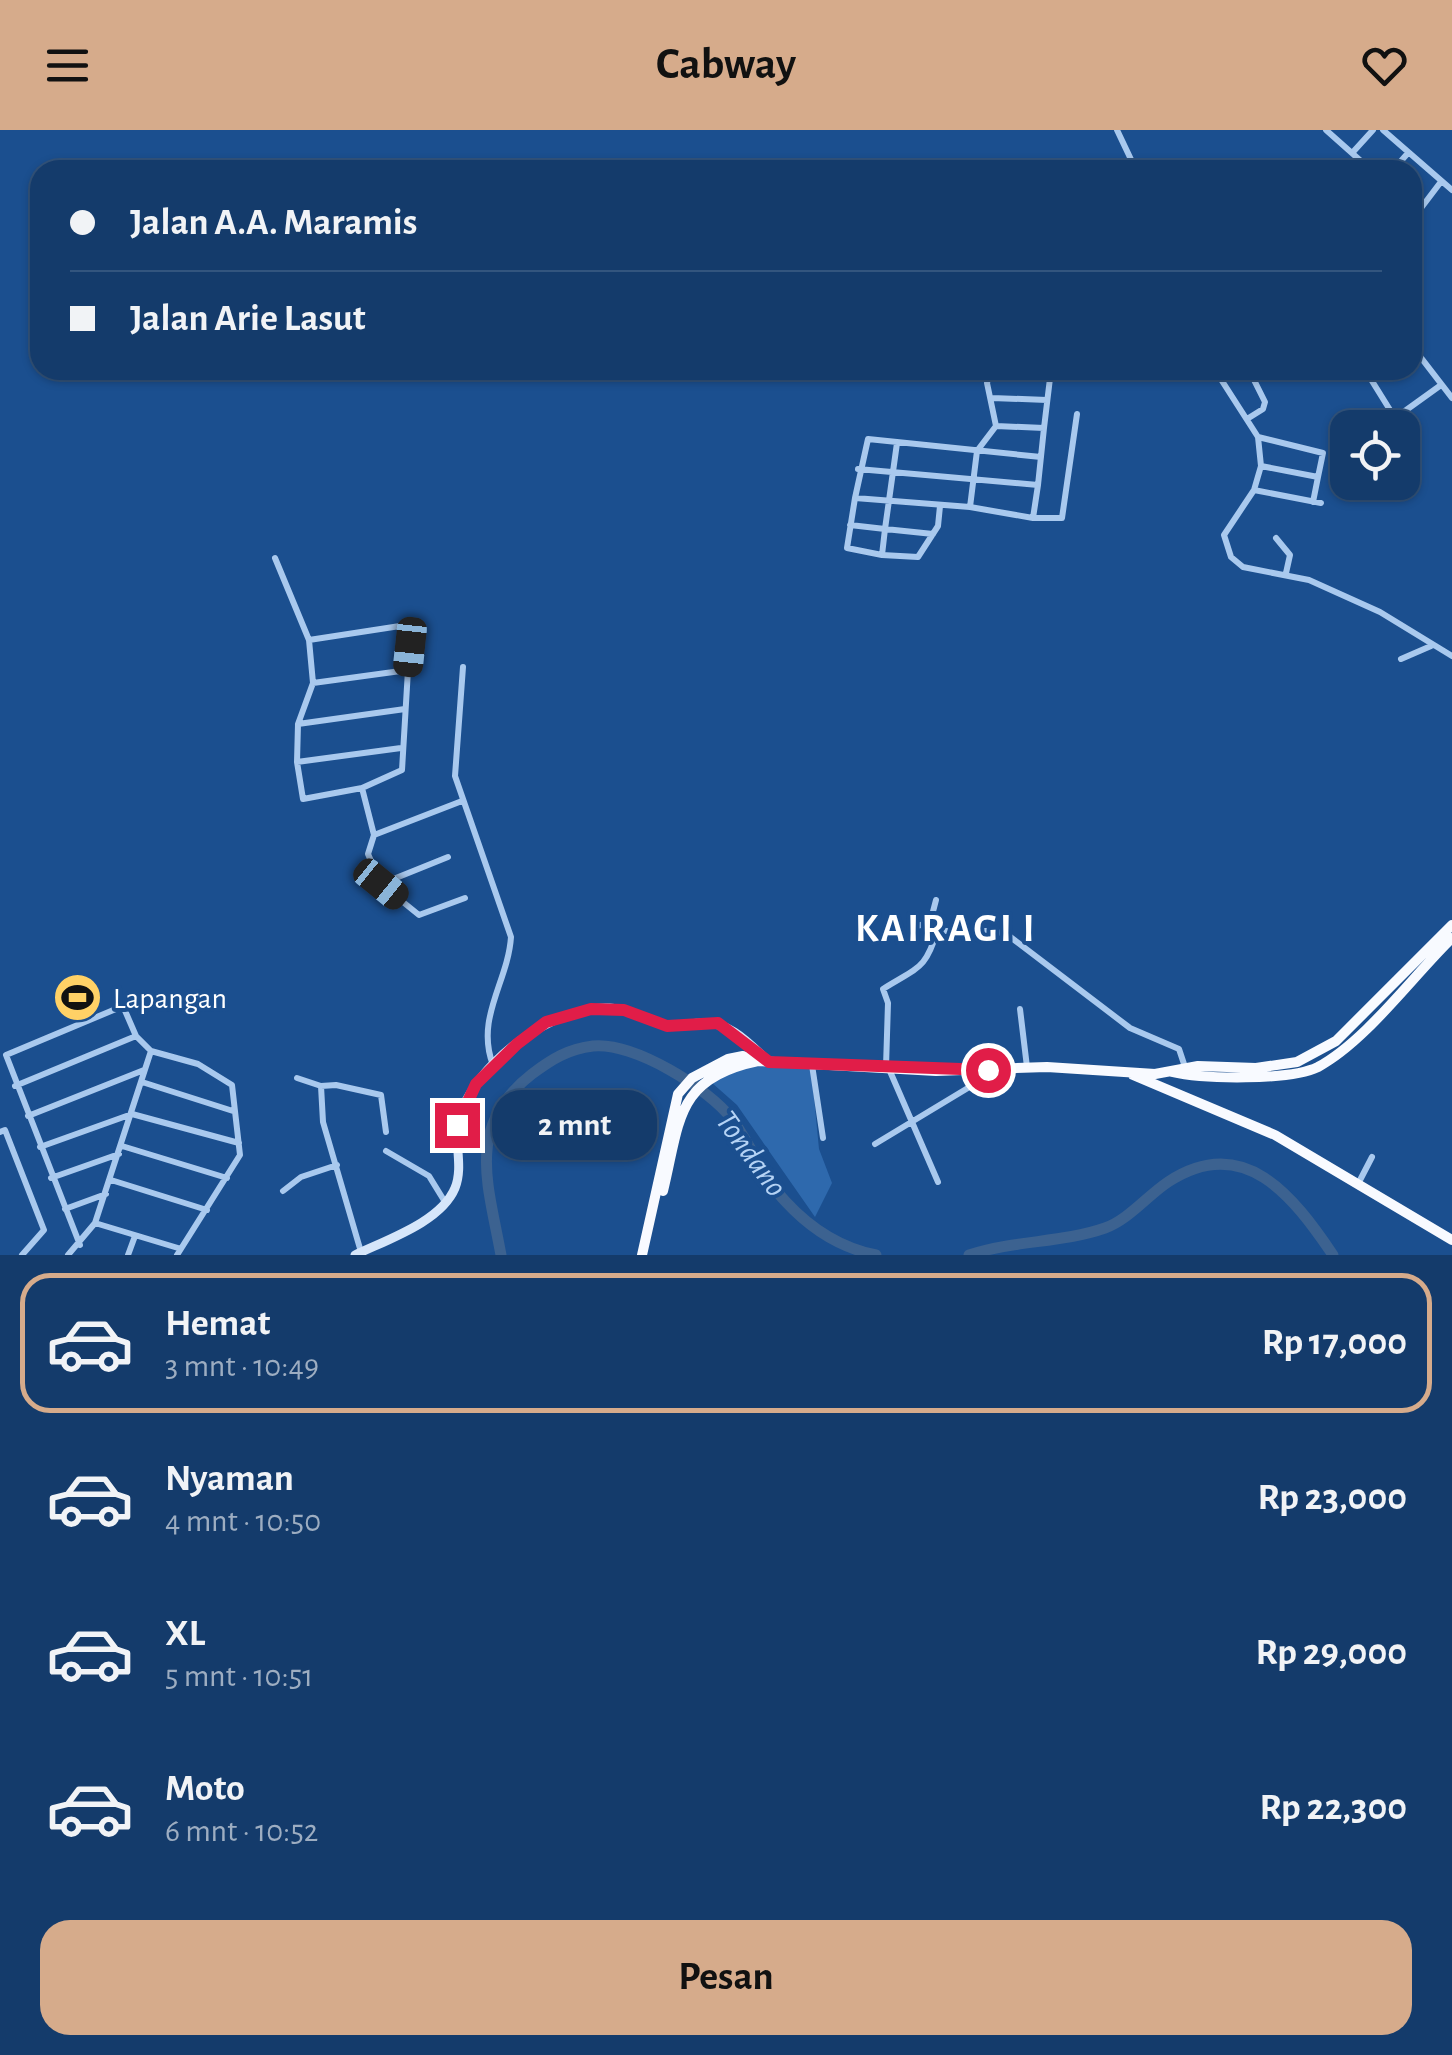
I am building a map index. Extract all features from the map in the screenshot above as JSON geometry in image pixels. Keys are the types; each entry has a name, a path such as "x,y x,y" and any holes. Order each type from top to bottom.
{"highway":[{"path":"646,1255 681,1098 724,1066 764,1061 1182,1073 1313,1069 1343,1048 1452,925"},
{"path":"1376,1010 1452,938"},
{"path":"1128,1072 1173,1096 1275,1135 1452,1240"},
{"path":"1173,1096 1182,1073"}],"main road":[{"path":"361,1253 423,1220 445,1202 455,1188 460,1115 476,1084 533,1030 591,1009 624,1010 667,1026 712,1022 729,1028 764,1061"}],"street":[{"path":"1117,130 1131,160"},
{"path":"1326,130 1361,160"},
{"path":"1353,152 1373,130"},
{"path":"1388,131 1415,160"},
{"path":"1402,160 1408,154"},
{"path":"1422,167 1452,190"},
{"path":"1422,210 1440,183"},
{"path":"1422,359 1452,398"},
{"path":"970,507 977,451 996,426 987,380"},
{"path":"1034,518 1050,380"},
{"path":"1222,380 1258,437 1262,466 1254,490 1224,535 1226,547 1244,566 1286,573 1380,612 1452,656"},
{"path":"1247,419 1265,405 1254,380"},
{"path":"1372,381 1391,410"},
{"path":"1407,410 1441,385"},
{"path":"992,398 1047,400"},
{"path":"854,498 1062,518 1076,414"},
{"path":"996,426 1044,428"},
{"path":"1254,490 1317,502 1322,450 1258,437"},
{"path":"940,506 933,534 915,560 850,551 858,469 866,440 1041,457"},
{"path":"882,555 898,443"},
{"path":"1262,466 1318,477"},
{"path":"858,469 1038,485"},
{"path":"850,525 933,534"},
{"path":"1276,538 1290,555 1286,573"},
{"path":"275,558 309,640 313,682 298,724 297,762 303,799 362,788 400,774 413,624 309,640"},
{"path":"1401,659 1432,645"},
{"path":"463,667 455,776 512,937 510,960 486,1020 494,1067"},
{"path":"313,682 408,670"},
{"path":"298,724 405,709"},
{"path":"297,762 401,748"},
{"path":"362,788 374,835 368,854 381,884 419,915 465,898"},
{"path":"374,835 462,801"},
{"path":"381,884 448,857"},
{"path":"936,900 934,951 884,989 888,1004 887,1067 938,1182"},
{"path":"916,926 967,934 1000,931 1130,1028 1178,1050 1182,1073"},
{"path":"80,1245 5,1057 119,1006 126,1009 136,1036 151,1051 198,1064 232,1085 240,1155 178,1252 95,1224"},
{"path":"1020,1009 1028,1068"},
{"path":"15,1086 136,1036"},
{"path":"68,1255 95,1224 151,1051"},
{"path":"812,1065 823,1138"},
{"path":"28,1116 145,1070"},
{"path":"874,1144 996,1070"},
{"path":"296,1078 320,1086 336,1084 381,1095 386,1132"},
{"path":"142,1082 233,1111"},
{"path":"320,1086 323,1122 361,1253"},
{"path":"40,1146 132,1114 240,1144"},
{"path":"0,1132 6,1130 44,1230 22,1255"},
{"path":"51,1178 121,1150 227,1178"},
{"path":"386,1151 429,1176 445,1202"},
{"path":"1358,1185 1367,1174 1372,1157"},
{"path":"283,1191 301,1177 338,1165"},
{"path":"111,1180 207,1210"},
{"path":"64,1209 106,1194"},
{"path":"128,1255 134,1236"}],"shaded area":[{"path":"743,1066 811,1066 819,1149 832,1183 815,1217 737,1105 711,1082"}],"waterway":[{"path":"501,1255 486,1157 497,1114 511,1094 553,1059 593,1046 629,1051 649,1059 706,1094 732,1119 771,1183 796,1212 839,1242 876,1255"},
{"name":"Tondano","path":"969,1255 1105,1228 1168,1182 1195,1168 1220,1164 1243,1168 1283,1193 1333,1255"}],"place":[{"name":"Lapangan","path":"78,998"}],"district":[{"name":"KAIRAGI I","path":"946,927"}],"route":[{"path":"457,1125 476,1084 533,1030 546,1022 591,1009 624,1010 667,1026 718,1023 742,1037 769,1062 988,1070"}]}
